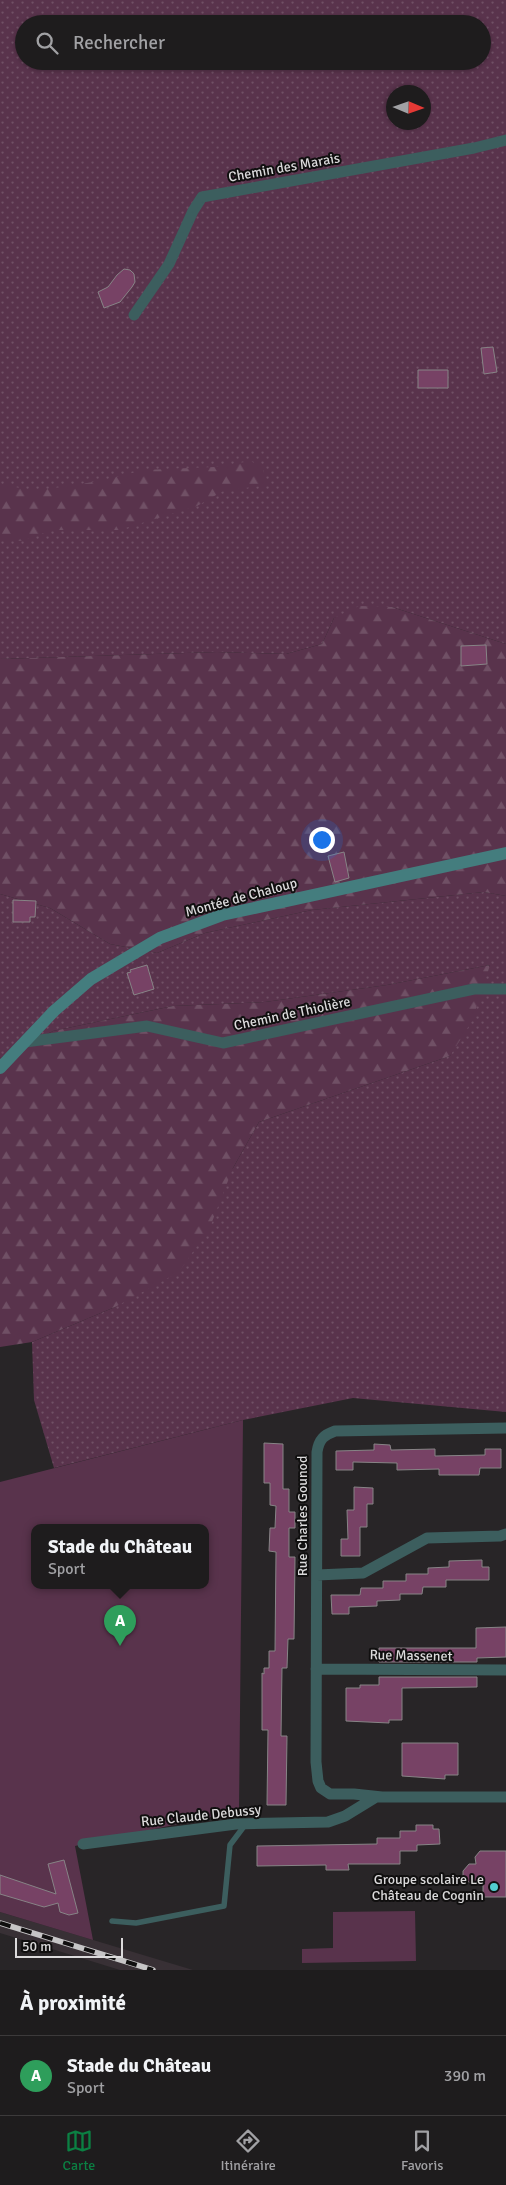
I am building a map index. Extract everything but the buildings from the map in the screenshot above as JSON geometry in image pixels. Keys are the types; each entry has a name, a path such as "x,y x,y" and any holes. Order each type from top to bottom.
{"main road":[{"name":"Montée de Chaloup","path":"0,1068 54,1011 91,979 160,938 222,915 506,853"}],"street":[{"name":"Chemin des Marais","path":"134,315 169,264 193,211 202,197 474,148 506,140"},
{"name":"Chemin de Thiolière","path":"25,1042 147,1026 223,1043 474,989 506,989"},
{"name":"Rue Charles Gounod","path":"376,1797 330,1794 321,1788 318,1781 316,1669 317,1452 319,1442 325,1435 342,1430 506,1428"},
{"path":"317,1575 363,1573 427,1538 500,1536 506,1534"},
{"name":"Rue Massenet","path":"316,1669 506,1670"},
{"path":"376,1797 506,1797"},
{"name":"Rue Claude Debussy","path":"83,1844 246,1823 328,1822 345,1816 376,1797"}],"lane":[{"path":"112,1921 136,1923 224,1906 230,1845 246,1823"}],"shaded area":[{"path":"0,1912 193,1970 120,1970 0,1933"}],"green space":[{"path":"0,0 506,0 506,644 392,607 334,618 322,644 286,654 217,652 0,659"},
{"path":"251,461 263,469 267,485 223,491 197,506 119,530 52,530 22,541 0,540 0,484 35,491 100,481 144,470 214,467"},
{"path":"359,606 392,607 506,644 506,896 484,892 312,910 205,933 157,953 110,944 50,908 0,894 0,659 217,652 286,654 322,644 334,618"},
{"path":"484,892 506,896 506,1412 353,1398 243,1420 54,1468 34,1400 32,1342 115,1307 233,1168 259,1122 450,1056 490,965 387,985 265,1002 173,1006 53,1031 0,1058 0,894 50,908 110,944 157,953 205,933 312,910"},
{"path":"490,965 472,1021 450,1056 259,1122 233,1168 210,1227 179,1272 115,1307 32,1342 0,1347 0,1058 53,1031 173,1006 265,1002 387,985"},
{"path":"243,1420 239,1811 75,1846 93,1940 0,1912 0,1482"},
{"path":"415,1911 416,1961 302,1963 302,1949 333,1948 333,1912"}],"railway":[{"path":"0,1923 153,1970"}],"place":[{"name":"Stade du Château","path":"120,1646"},
{"name":"Groupe scolaire Le Château de Cognin","path":"494,1887"}]}
